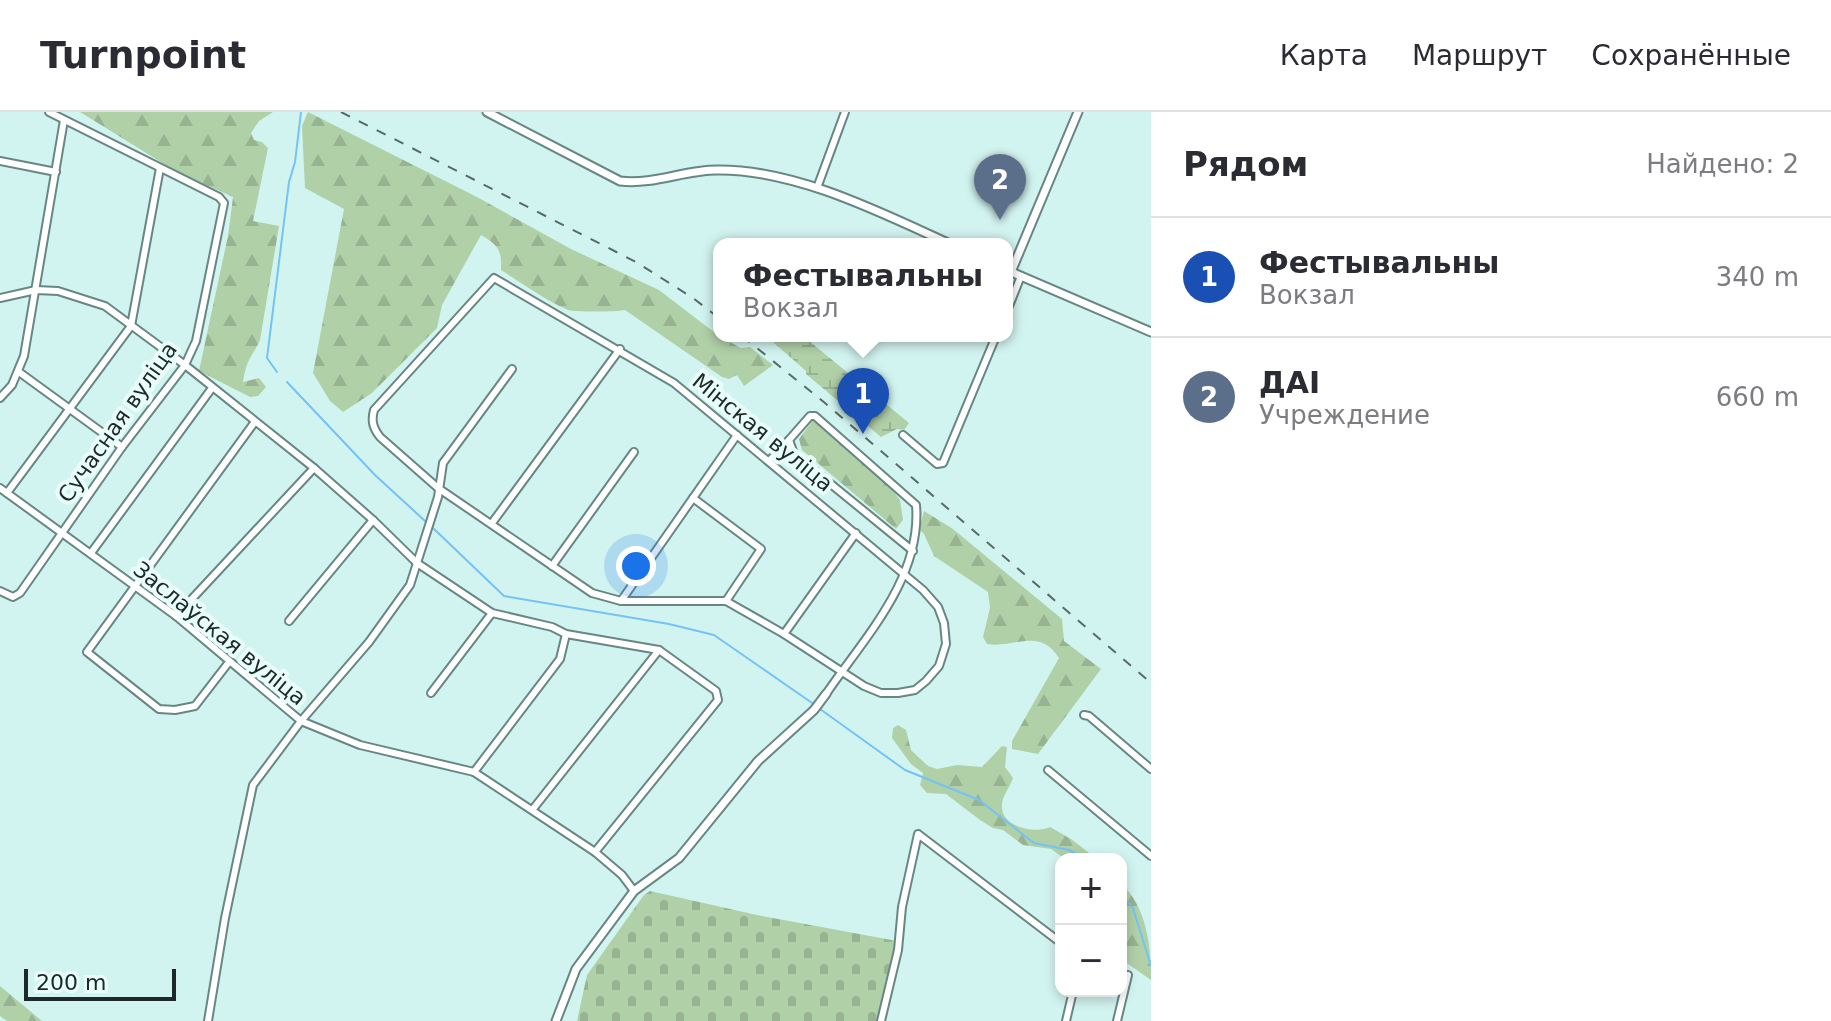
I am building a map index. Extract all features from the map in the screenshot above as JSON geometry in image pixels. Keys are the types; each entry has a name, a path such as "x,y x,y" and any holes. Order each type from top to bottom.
{"street":[{"path":"7,493 131,326 160,168 49,112"},
{"path":"487,112 620,181 638,183 715,170 776,177 817,188 936,238"},
{"path":"1013,262 1078,112"},
{"path":"817,188 845,113"},
{"path":"0,398 19,372 64,120"},
{"path":"0,161 56,172"},
{"name":"Сучасная вуліца","path":"0,591 13,597 20,593 122,447 185,365 196,341 224,203 219,197 160,168"},
{"path":"1013,273 1151,332"},
{"path":"1013,296 1021,276"},
{"name":"Мінская вуліца","path":"438,488 374,430 374,410 494,278 674,383 856,533 938,607 944,623 946,644 939,666 915,690 881,693 841,671"},
{"path":"0,298 36,290 72,294 105,306 314,468 417,563 492,613 552,627 566,634 659,650 716,691 718,700 595,852"},
{"path":"903,435 937,464 943,463 993,342"},
{"path":"492,523 620,349"},
{"path":"208,1021 225,918 253,785 301,721 369,642 410,585 438,497 443,463 512,369"},
{"path":"19,372 122,447"},
{"path":"91,553 212,388"},
{"path":"556,1021 576,969 634,891 679,858 758,761 814,710 904,577 913,551 916,505 813,415 769,461"},
{"path":"229,662 195,706 159,709 87,652 254,423"},
{"path":"621,601 737,435"},
{"path":"789,440 794,454 913,551"},
{"path":"552,566 634,452"},
{"path":"176,616 314,468"},
{"name":"Заслаўская вуліца","path":"0,488 176,616 301,721 360,745 474,772 595,852 622,875 634,891"},
{"path":"438,488 592,593 621,601 726,601 841,671"},
{"path":"693,498 761,549 726,601"},
{"path":"289,621 373,520"},
{"path":"784,634 856,533"},
{"path":"431,693 492,613"},
{"path":"474,772 560,659 566,634"},
{"path":"533,809 659,650"},
{"path":"1084,715 1151,769"},
{"path":"1048,770 1151,856"},
{"path":"881,1021 898,950 899,924 918,834 1055,938"},
{"path":"1117,1021 1128,975"},
{"path":"1066,1021 1072,997"}],"green space":[{"path":"80,112 273,112 259,121 251,133 254,140 268,148 253,221 279,226 260,340 248,363 243,382 259,378 266,387 258,396 250,397 199,371 228,236 233,197 177,172"},
{"path":"308,112 477,197 571,249 659,290 713,331 713,342 750,347 773,365 744,386 737,375 729,379 722,377 625,310 568,310 501,270 498,249 481,235 442,305 437,328 372,393 343,412 330,401 313,373 344,209 305,188 302,126"},
{"path":"773,342 810,342 909,423 904,430 897,429 881,437"},
{"path":"813,420 817,420 894,492 900,500 903,520 896,529 802,450 799,439"},
{"path":"924,511 953,529 1062,619 1064,641 1101,669 1038,754 1012,749 1012,741 1059,658 1051,648 1034,641 987,644 983,637 990,608 988,592 934,556 919,529"},
{"path":"898,725 906,730 911,750 928,766 937,769 957,765 982,767 1002,746 1007,747 1005,767 1013,778 1002,804 1004,815 1014,824 1028,829 1050,827 1089,853 1057,853 1051,849 1023,845 1003,830 980,820 946,794 927,793 920,785 923,773 911,764 892,738 893,728"},
{"path":"1127,890 1137,904 1146,928 1151,980 1127,963"},
{"path":"650,891 897,941 879,1021 577,1021 587,975"},
{"path":"0,986 42,1021 7,1021 0,1016"}],"waterway":[{"path":"277,372 267,358 301,112"},
{"path":"287,382 375,475 425,521"},
{"path":"433,528 504,596 669,624 714,635 815,705"},
{"path":"820,709 905,770 979,800 1034,843 1075,853"},
{"path":"1127,900 1133,908 1151,966"}],"railway":[{"path":"341,112 636,262 713,313"},
{"path":"749,342 825,403 1151,683"}],"place":[{"name":"ДАІ","path":"1000,220"},
{"name":"Фестывальны","path":"863,434"}]}
